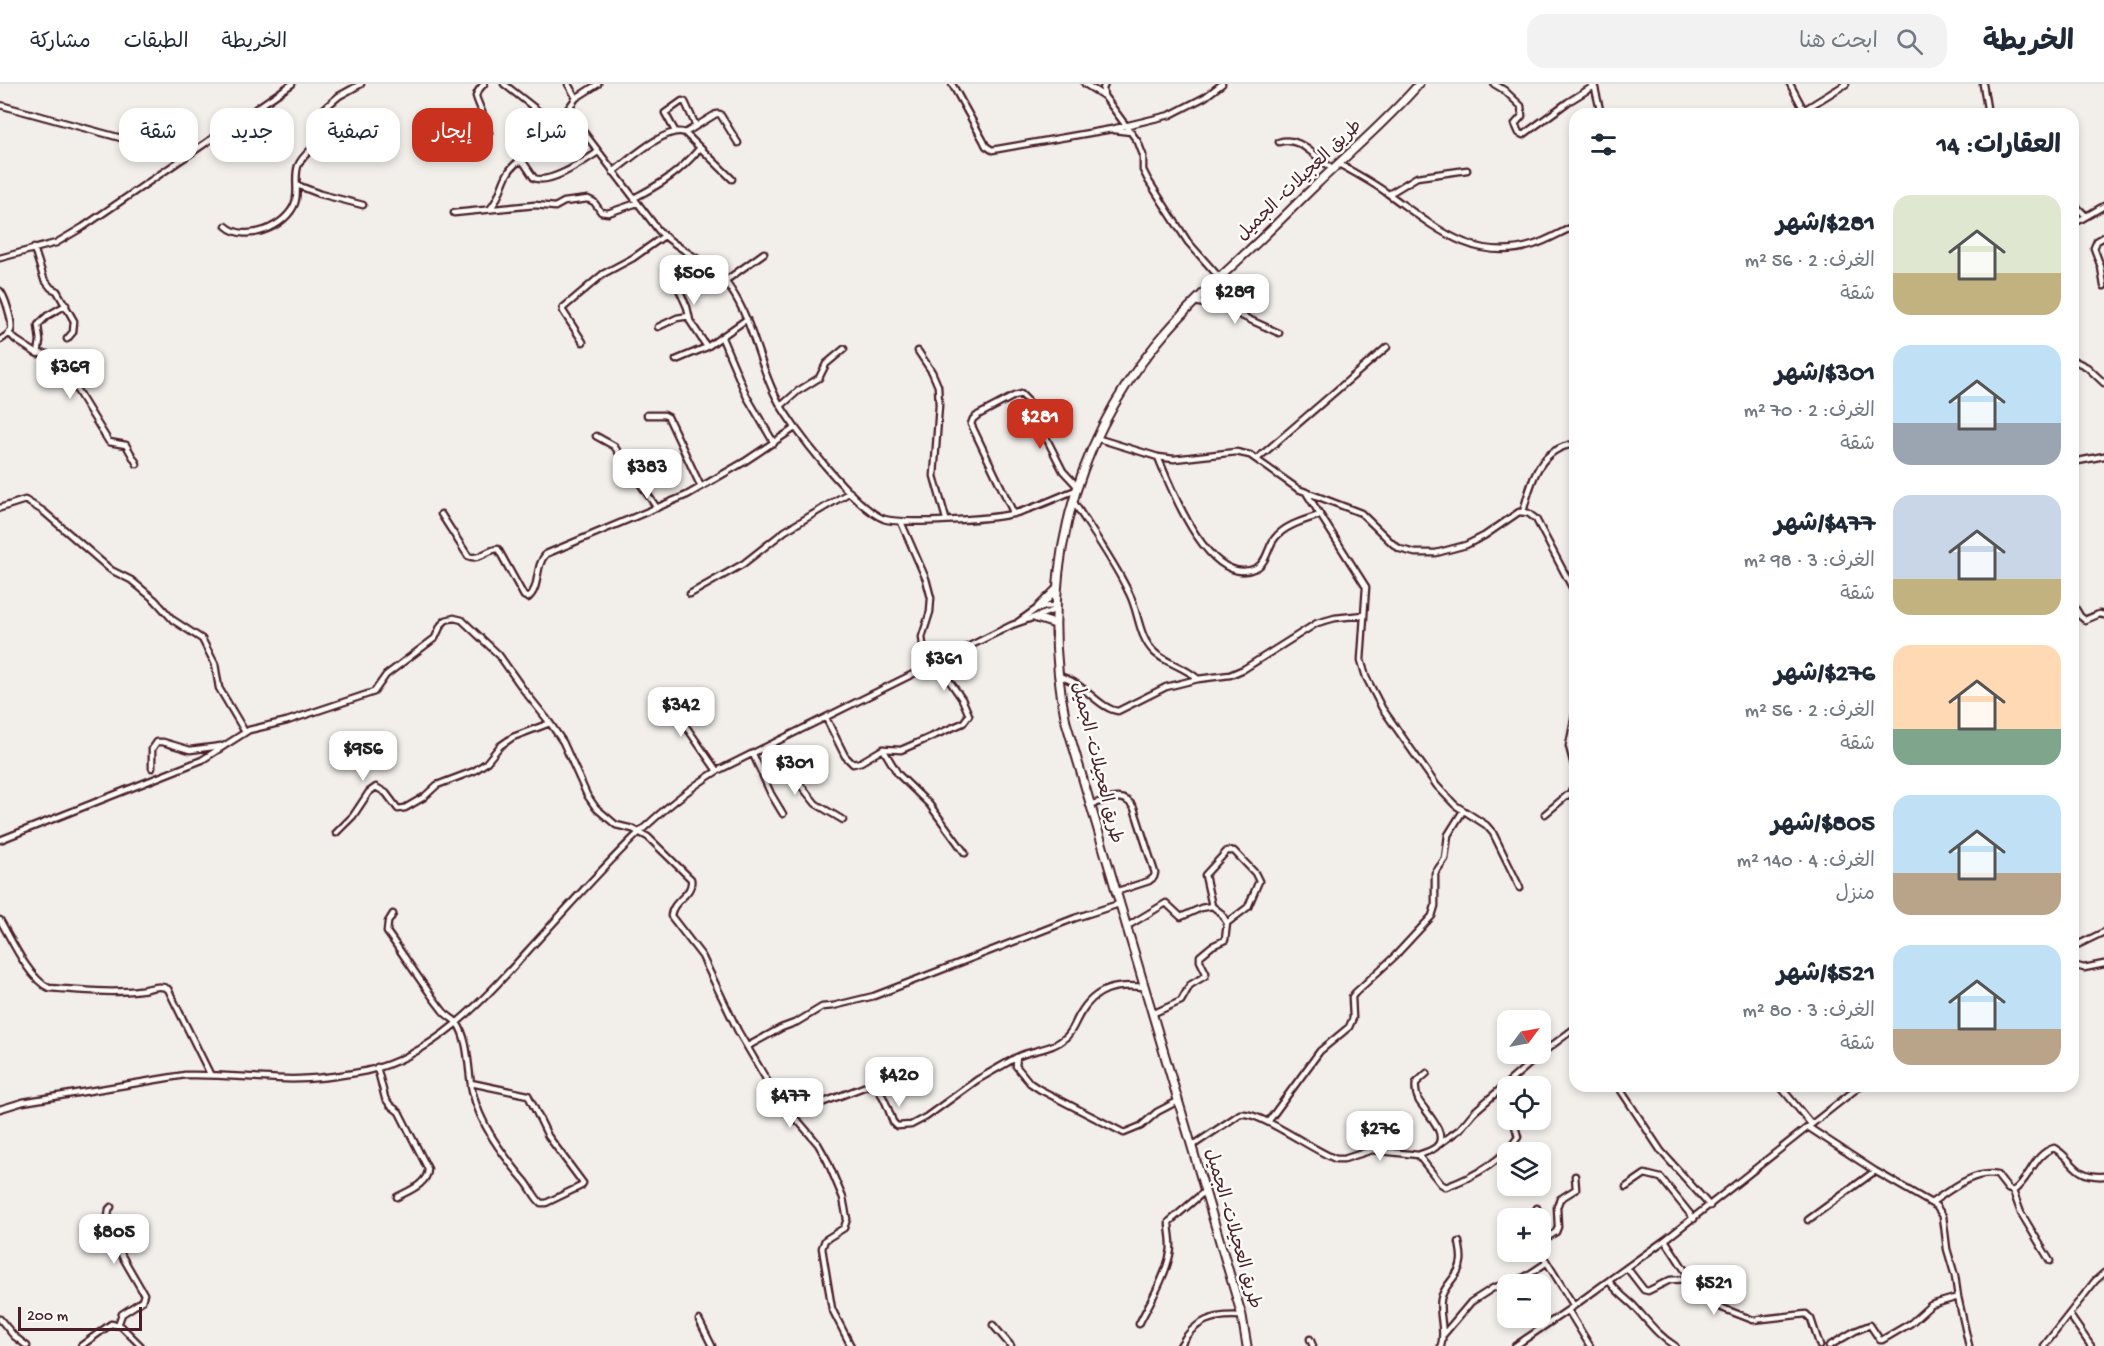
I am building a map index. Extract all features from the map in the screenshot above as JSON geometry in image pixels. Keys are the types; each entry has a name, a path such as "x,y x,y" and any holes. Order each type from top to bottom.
{"main road":[{"name":"طريق العجيلات- الجميل","path":"1246,1346 1242,1317 1066,722 1058,676 1056,590 1062,547 1076,488 1096,438 1139,367 1159,341 1195,302 1419,84"},
{"path":"1039,607 1056,590"},
{"path":"1036,618 1055,624"}],"street":[{"path":"198,148 292,84"},
{"path":"226,226 236,233 249,235 267,229 291,211 296,198 299,164 322,140 329,127 325,108 339,96 361,84"},
{"path":"480,108 476,96 484,84"},
{"path":"504,84 535,108"},
{"path":"568,84 576,98"},
{"path":"570,108 576,98 598,84"},
{"path":"952,84 982,140 992,150 1112,129 1178,113 1222,84"},
{"path":"1085,84 1104,96 1131,132 1142,151 1143,170 1148,180 1188,242 1220,277"},
{"path":"1093,91 1105,84"},
{"path":"1104,96 1105,84"},
{"path":"1494,84 1521,106 1521,116 1515,124 1519,133 1523,135 1594,85 1600,108"},
{"path":"1791,84 1803,108"},
{"path":"1811,108 1846,84"},
{"path":"1983,84 1987,108"},
{"path":"675,131 665,113 681,101 685,102 696,126"},
{"path":"0,105 119,137"},
{"path":"685,133 716,114 720,114 738,143"},
{"path":"1112,129 1131,132"},
{"path":"613,172 650,144 675,131 685,133 732,179"},
{"path":"588,139 664,236 725,281 738,299 773,391 795,428 850,492 881,518 901,522 1014,514 1076,488 1063,471 1027,400 1021,394 978,415 971,424 1014,514"},
{"path":"1279,142 1286,140 1298,142 1319,160 1336,166 1389,194 1434,228 1452,238 1475,246 1497,249 1533,246 1569,229"},
{"path":"454,213 544,205 555,207 564,202 588,199 594,202 601,212 608,213 636,201 675,175 699,149"},
{"path":"588,158 598,152"},
{"path":"0,258 56,243 177,162"},
{"path":"488,211 495,204 510,170 518,162 524,163 534,178 544,180 581,162"},
{"path":"1389,194 1417,177 1467,170"},
{"path":"297,185 363,206"},
{"path":"498,195 507,208"},
{"path":"2079,220 2104,206"},
{"path":"2079,209 2086,216"},
{"path":"583,342 563,308 603,274 633,258 664,236"},
{"path":"2104,237 2097,241 2094,248 2103,268 2104,286"},
{"path":"34,248 44,279 51,288 57,291 75,326 68,339"},
{"path":"725,281 764,253"},
{"path":"698,261 677,285 687,307 690,321 707,347"},
{"path":"0,291 6,302 11,325 9,333 0,340"},
{"path":"1195,302 1224,308 1280,333"},
{"path":"38,354 40,341 38,325 47,316 66,305"},
{"path":"658,327 677,318 689,316"},
{"path":"676,360 707,347 747,319"},
{"path":"9,333 38,354 47,354 75,387 109,442 126,445 137,464"},
{"path":"722,338 747,397 774,443"},
{"path":"1257,459 1387,347"},
{"path":"781,406 798,391 819,378 826,364 844,350"},
{"path":"918,351 938,386 939,405 934,476 946,519"},
{"path":"2079,363 2087,367 2104,383"},
{"path":"647,415 668,417 701,487"},
{"path":"441,514 468,556 476,557 498,549 524,596 528,598 533,593 539,564 546,554 657,508 701,487 795,428"},
{"path":"596,436 614,446 657,508"},
{"path":"1096,438 1158,457 1188,458 1236,452 1257,459 1290,485 1307,494 1361,513 1400,549 1423,554 1466,545 1484,536 1519,512 1523,512 1536,519 1569,582"},
{"path":"1523,512 1541,462 1550,454 1569,446"},
{"path":"2079,461 2104,456"},
{"path":"1158,457 1188,525 1214,556 1234,569 1258,567 1265,558 1270,544 1279,533 1320,514"},
{"path":"690,594 743,564 785,531 850,492"},
{"path":"1307,494 1365,587 1361,660 1372,689 1426,773 1444,794 1486,825 1493,833 1520,888"},
{"path":"0,508 25,500 43,511 111,570 131,580 173,620 197,634 215,664 219,688 245,732"},
{"path":"1073,501 1124,583 1132,600 1140,630 1151,649 1155,654 1183,667 1197,679"},
{"path":"901,522 926,579 931,598 930,612 922,637 926,669"},
{"path":"1012,626 1039,607 1055,608"},
{"path":"0,1109 23,1102 145,1080 210,1074 315,1079 377,1067 433,1040 457,1022 491,990 639,832 684,792 717,771 1012,626 1036,618 1055,608"},
{"path":"2079,614 2085,620 2099,614 2104,615"},
{"path":"1058,676 1077,683 1109,708 1118,711 1166,687 1197,679 1230,675 1244,669 1317,623 1335,618 1364,615"},
{"path":"0,840 202,760 245,732 352,701 374,692 386,675 430,643 446,620 454,618 462,620 499,655 550,723 563,742 587,795 596,808 616,825 633,829 648,837 691,879 690,890 672,909 671,916 702,956 729,1013 776,1096 790,1115 808,1132 826,1160 843,1198 847,1212 844,1228 825,1240 822,1248 832,1309 836,1321 851,1346"},
{"path":"826,718 850,762 861,762 883,749 901,750 966,721 969,715 966,705 937,663"},
{"path":"662,692 717,771"},
{"path":"336,833 353,816 369,792 376,787 386,793 398,809 405,808 424,797 437,785 458,778 486,763 507,741 550,723"},
{"path":"152,768 152,749 154,744 160,741 190,750 224,746"},
{"path":"883,749 898,774 929,804 965,853"},
{"path":"762,750 789,771 816,804 843,820"},
{"path":"753,754 783,814"},
{"path":"1545,814 1569,794"},
{"path":"1089,805 1121,797 1128,799 1134,808 1155,873 1149,881 1115,892"},
{"path":"1268,1122 1320,1051 1349,1027 1353,1018 1352,997 1355,993 1414,938 1432,916 1435,906 1435,873 1445,859 1448,835 1463,810"},
{"path":"1152,1014 1181,1001 1190,985 1205,976 1200,956 1212,946 1225,940 1227,923 1221,913 1212,906 1205,875 1222,855 1227,851 1234,851 1251,868 1259,881 1248,907 1227,923"},
{"path":"1126,927 1164,903 1181,918 1201,908 1212,906"},
{"path":"748,1046 822,1007 874,996 1075,918 1119,904"},
{"path":"393,914 388,922 387,932 444,1012 457,1022 467,1057 471,1083 476,1104 487,1129 539,1202 546,1203 582,1186 583,1183 548,1136 528,1095 471,1083"},
{"path":"0,920 27,966 42,985 49,988 120,991 160,986 168,989 210,1074"},
{"path":"2079,944 2104,932"},
{"path":"2079,967 2084,968 2104,964"},
{"path":"790,1115 869,1084 879,1090 897,1126 911,1125 926,1117 977,1080 1017,1057 1066,1037 1089,1002 1107,988 1124,985 1144,987"},
{"path":"1192,1146 1240,1114 1246,1113 1268,1122 1336,1159 1372,1150 1418,1155 1438,1145 1460,1129 1474,1112 1569,1033"},
{"path":"1017,1057 1015,1061 1017,1070 1030,1083 1124,1133 1141,1126 1157,1112 1178,1101"},
{"path":"377,1067 385,1098 399,1112 428,1169 428,1175 424,1180 397,1197"},
{"path":"1427,1073 1416,1083 1416,1094 1438,1130 1438,1145"},
{"path":"1622,1092 1661,1151 1710,1206"},
{"path":"1784,1092 1809,1126 1875,1171 1936,1206 1943,1216 1947,1249 1955,1276 1969,1346"},
{"path":"1515,1346 1568,1311 1694,1219 1849,1092"},
{"path":"1418,1155 1446,1187 1482,1170 1502,1156 1518,1137 1516,1130"},
{"path":"2013,1191 2022,1184 2040,1156 2054,1148 2076,1169 2086,1174 2104,1176"},
{"path":"1808,1220 1875,1171"},
{"path":"1626,1187 1644,1174 1661,1178 1694,1219"},
{"path":"1931,1203 1961,1183 1984,1175 1997,1175 2008,1190 2013,1191"},
{"path":"1551,1235 1558,1227 1557,1207 1560,1199 1576,1189 1575,1176"},
{"path":"1139,1324 1170,1255 1172,1241 1169,1221 1205,1191"},
{"path":"2013,1191 2021,1213 2050,1261"},
{"path":"111,1207 108,1217 122,1256 144,1294 142,1301 123,1314 118,1325"},
{"path":"1665,1240 1690,1279 1710,1301 1750,1320 1806,1314 1811,1320 1820,1346"},
{"path":"1441,1346 1444,1334 1441,1299 1444,1289 1456,1273 1461,1261 1459,1242"},
{"path":"1444,1334 1471,1302 1493,1288 1525,1277 1546,1263 1574,1306"},
{"path":"1627,1268 1644,1290 1648,1291 1670,1280 1690,1279"},
{"path":"2044,1346 2104,1273"},
{"path":"1609,1281 1648,1324 1675,1346"},
{"path":"1829,1346 1870,1325 1882,1340 1911,1323 1931,1305 1958,1298"},
{"path":"1568,1311 1590,1346"},
{"path":"2069,1314 2091,1346"},
{"path":"1179,1346 1203,1321 1221,1316 1242,1317"},
{"path":"0,1319 14,1336 27,1346"},
{"path":"699,1320 712,1346"},
{"path":"81,1346 111,1324 118,1325 141,1346"},
{"path":"993,1324 1011,1346"},
{"path":"1310,1339 1313,1346"}]}
